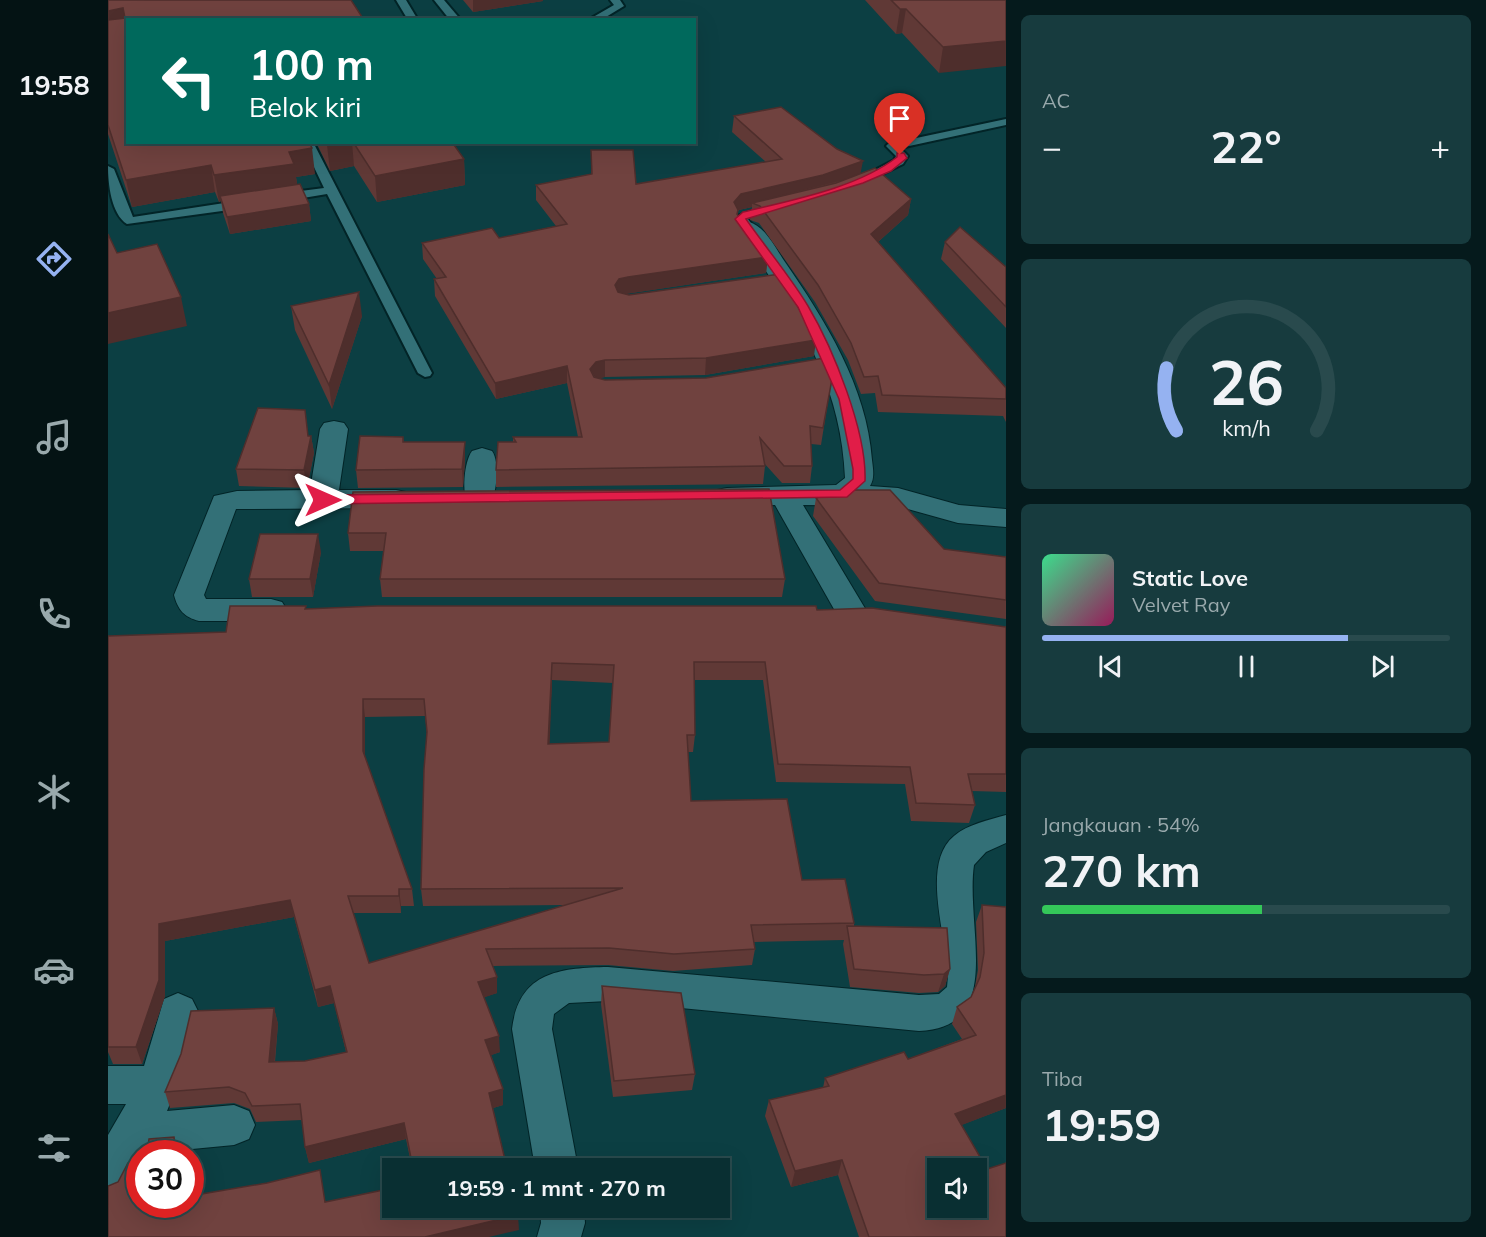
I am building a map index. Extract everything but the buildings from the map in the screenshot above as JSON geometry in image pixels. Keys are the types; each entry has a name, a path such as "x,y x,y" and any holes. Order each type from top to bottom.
{"street":[{"path":"749,229 776,282 803,306 819,365 845,399 859,469 859,481 843,494"},
{"path":"323,500 334,429"},
{"path":"479,499 482,457"},
{"path":"702,497 843,494 898,497 958,514 1006,518"},
{"path":"784,496 850,610"},
{"path":"294,610 199,610 192,604 189,595 224,503 237,500 423,499"},
{"path":"815,610 850,610 884,615"},
{"path":"554,1158 532,1029 535,1008 539,999 570,985 608,984 919,1013 945,1010 960,1000 967,990 955,880 958,856 974,841 1006,829"},
{"path":"108,1181 120,1152 133,1134 158,1086 178,1011"},
{"path":"108,1085 158,1086"},
{"path":"133,1134 234,1125"},
{"path":"560,1237 561,1218"}],"lane":[{"path":"402,0 412,18"},
{"path":"439,0 454,18"},
{"path":"597,18 619,6 615,0"},
{"path":"850,184 888,169 898,162 902,156 892,146 1006,122"},
{"path":"308,144 425,373"},
{"path":"108,169 126,218 131,221 331,190"},
{"path":"749,229 741,220 742,216 789,203"}],"route":[{"path":"323,500 843,494 859,481 853,429 845,399 803,306 787,280 740,219 747,214 811,198 860,181 888,169 902,158 900,155"}]}
